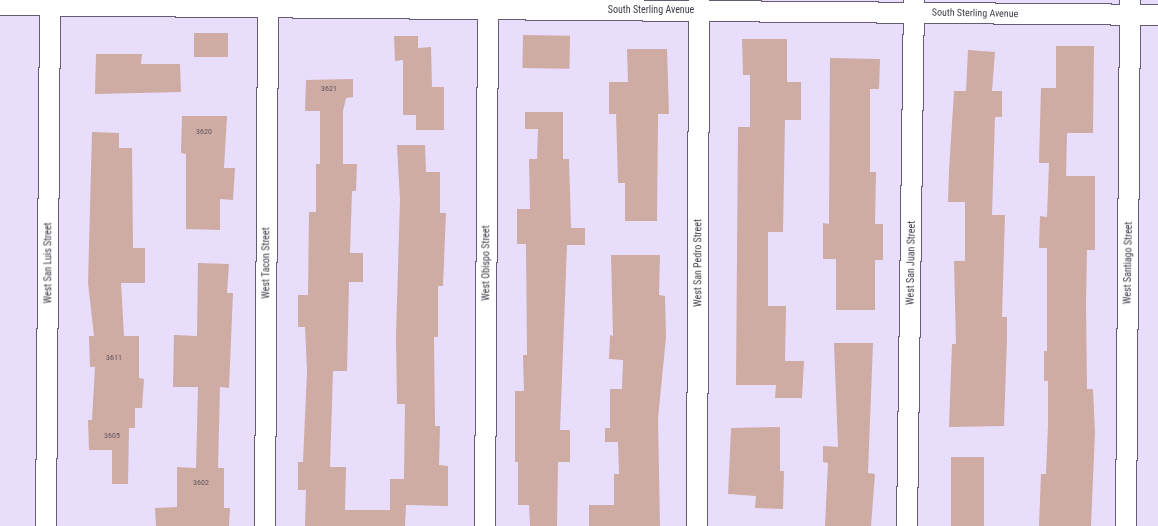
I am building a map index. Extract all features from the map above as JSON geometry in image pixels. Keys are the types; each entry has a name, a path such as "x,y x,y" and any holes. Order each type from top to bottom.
{"street":[{"name":"South Sterling Avenue","path":"0,5 50,2 1130,7 1158,15"},
{"name":"West San Luis Street","path":"46,526 50,2"},
{"name":"West Tacon Street","path":"265,526 268,3"},
{"name":"West Obispo Street","path":"485,526 488,4"},
{"name":"West San Pedro Street","path":"697,526 699,5"},
{"name":"West San Juan Street","path":"907,526 914,6"},
{"name":"West Santiago Street","path":"1126,526 1130,7"}],"building":[{"path":"194,33 228,33 228,57 194,57"},
{"path":"523,35 570,36 569,69 522,68"},
{"path":"394,36 418,36 418,48 431,47 432,87 444,87 444,130 416,130 416,115 403,115 403,60 395,61"},
{"path":"742,39 787,39 787,82 801,82 801,120 785,120 783,232 768,232 768,306 786,306 785,361 804,361 802,398 775,398 776,385 736,385 738,127 750,127 750,75 743,75"},
{"path":"1056,46 1094,46 1093,133 1067,133 1066,176 1095,176 1095,250 1087,250 1086,304 1087,389 1093,389 1095,432 1091,526 1039,526 1041,474 1046,474 1048,424 1048,381 1044,381 1044,351 1047,351 1047,248 1039,248 1040,216 1047,217 1049,163 1039,163 1041,88 1056,88"},
{"path":"627,49 667,49 669,114 658,114 657,221 625,221 625,183 618,183 616,114 609,114 609,82 628,82"},
{"path":"968,50 995,52 992,91 1002,91 1002,117 995,117 992,215 1005,215 1002,317 1007,317 1007,338 1004,426 949,427 952,344 956,344 954,261 965,261 965,202 948,202 949,171 954,91 966,91"},
{"path":"96,54 142,54 141,64 180,64 181,92 95,94"},
{"path":"830,58 880,59 879,89 870,89 870,172 876,172 875,224 883,224 883,260 875,260 875,310 836,310 836,259 823,259 823,223 829,224"},
{"path":"353,79 353,97 346,98 343,111 343,164 357,164 356,191 352,191 350,253 363,253 363,282 349,282 347,371 333,371 330,467 346,467 345,510 390,510 390,479 404,479 405,404 397,404 396,336 400,200 397,145 425,145 426,172 440,172 440,213 446,213 443,286 438,286 438,337 434,337 435,426 440,426 439,465 448,466 448,506 406,505 405,526 305,526 306,490 298,490 298,462 303,462 307,371 305,327 298,327 298,295 308,295 309,212 316,212 316,164 320,164 320,111 305,111 306,80"},
{"path":"525,112 563,112 563,159 569,159 571,228 585,228 585,245 567,245 560,430 570,430 570,462 558,462 557,526 530,526 529,505 518,505 518,462 515,462 515,391 524,391 523,355 527,355 526,244 517,244 517,209 530,209 529,159 537,159 538,129 525,129"},
{"path":"182,116 227,116 224,168 235,168 233,200 220,199 220,230 186,229 186,154 181,153"},
{"path":"92,132 119,133 119,148 132,148 133,248 145,248 145,283 121,283 124,336 139,336 139,378 144,379 142,408 135,408 135,428 129,428 128,484 112,484 112,450 89,450 88,420 92,420 95,367 90,367 89,336 94,336 88,283"},
{"path":"611,255 660,255 659,295 665,296 666,337 658,419 660,526 589,526 589,505 614,505 614,474 619,474 618,442 605,442 605,428 610,428 610,389 622,389 623,360 609,359 610,335 613,336"},
{"path":"198,263 229,264 227,293 233,293 229,388 220,387 218,468 224,468 224,508 230,508 229,526 156,526 155,508 177,507 177,467 196,468 198,387 173,387 174,335 197,336"},
{"path":"834,343 873,343 868,473 875,474 871,526 825,526 828,463 823,462 823,446 838,447"},
{"path":"780,427 780,471 784,471 783,509 755,508 756,496 728,494 731,428"},
{"path":"951,457 984,457 984,526 951,526"}]}
